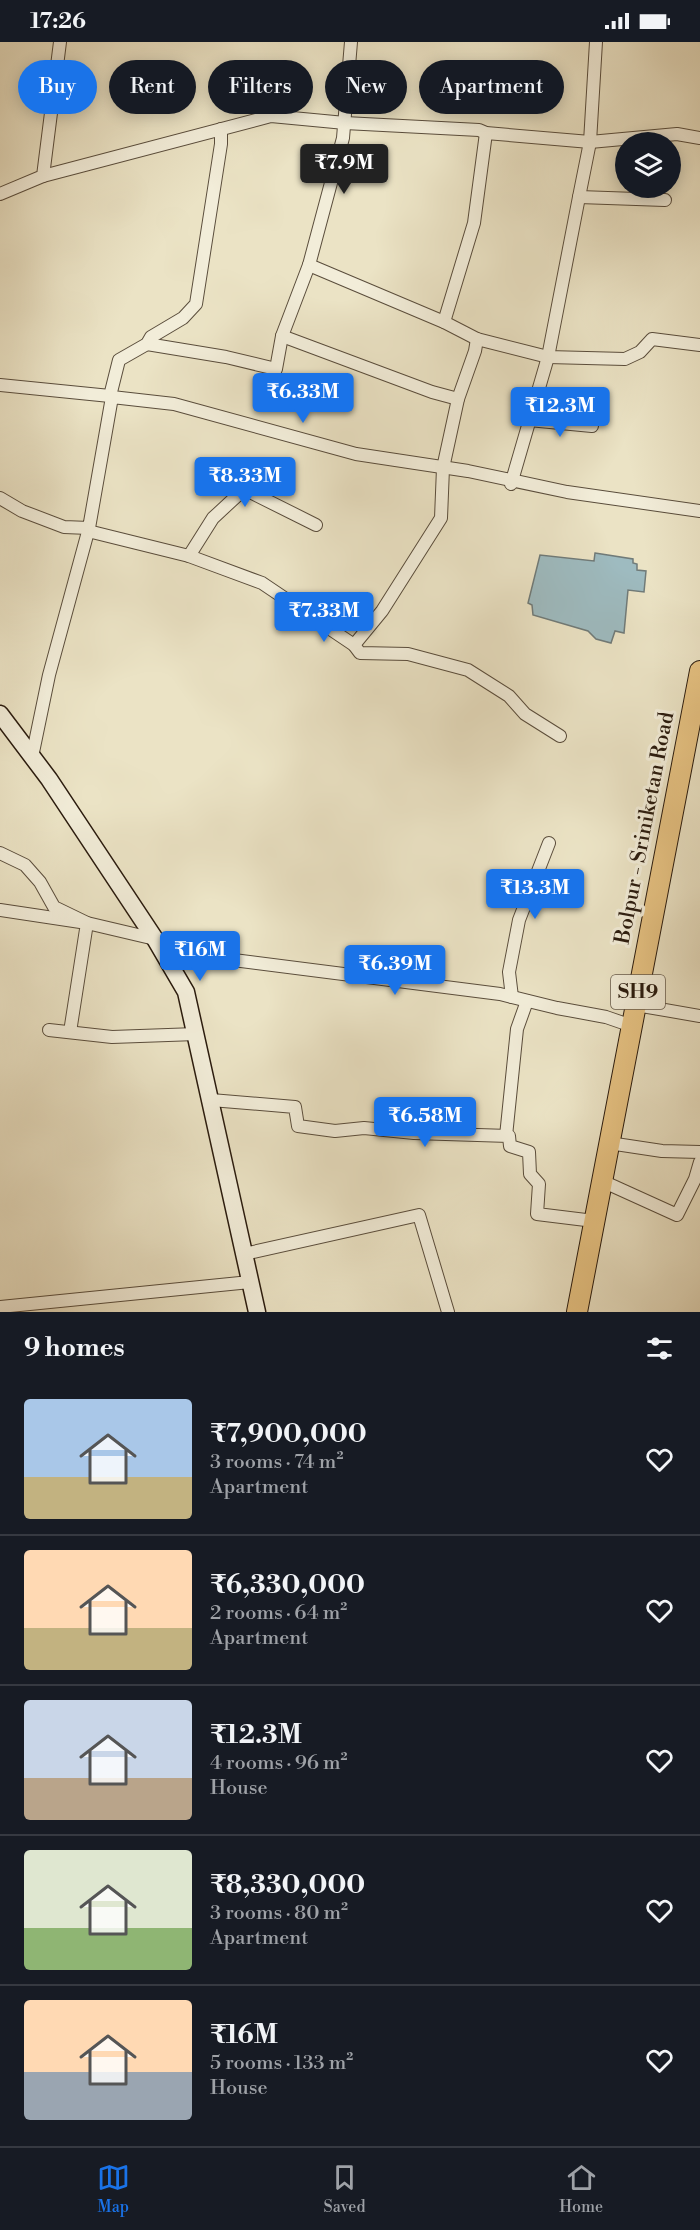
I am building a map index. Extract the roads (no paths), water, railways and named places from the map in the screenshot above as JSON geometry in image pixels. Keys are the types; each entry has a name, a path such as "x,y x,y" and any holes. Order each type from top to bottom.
{"main road":[{"name":"Bolpur - Sriniketan Road","path":"577,1312 700,671"}],"street":[{"path":"43,176 60,42"},
{"path":"147,344 226,357 276,369 282,336 309,265 343,138 351,42"},
{"path":"511,482 548,357 590,142 596,42"},
{"path":"0,194 43,176 271,116 345,123 479,129 486,133 590,142 677,134 700,138"},
{"path":"0,385 110,396 118,360 147,344 151,337 183,318 196,304 221,144 220,129"},
{"path":"444,322 474,223 486,133"},
{"path":"579,197 665,200"},
{"path":"309,265 444,322 477,339 548,357 626,359 639,352 652,339 700,345"},
{"path":"282,336 432,392 458,399"},
{"path":"354,645 382,611 441,518 443,468 458,399 477,339"},
{"path":"32,757 49,675 89,530 112,397 139,398 174,404 356,454 567,492 700,511"},
{"path":"529,420 592,426"},
{"path":"189,556 213,518 240,493 250,492 316,525"},
{"path":"0,498 22,511 64,526 89,530 189,556 262,583 354,645 360,653 408,654 468,670 509,696 525,714 560,736"},
{"path":"0,714 32,757 159,945 186,992 257,1312"},
{"path":"512,997 509,972 519,920 549,843"},
{"path":"0,853 26,865 40,882 54,907 87,923"},
{"path":"0,910 87,923 159,945 512,997 606,1017 632,1026"},
{"path":"70,1032 87,923"},
{"path":"506,1136 517,1029 527,1001"},
{"path":"636,1005 700,1016"},
{"path":"49,1030 112,1037 196,1034"},
{"path":"211,1100 295,1107 298,1126 335,1131 364,1128 414,1133 509,1136 510,1146 529,1152 530,1174 539,1184 537,1214 594,1221"},
{"path":"609,1143 662,1151 700,1152"},
{"path":"602,1181 677,1215 695,1179 700,1162"},
{"path":"244,1254 419,1215 448,1312"},
{"path":"0,1307 250,1282"}],"water":[{"path":"595,553 633,559 633,563 637,564 637,570 646,571 644,592 628,590 624,633 615,631 611,643 596,639 588,631 533,615 532,605 528,603 540,555 594,561"}]}
